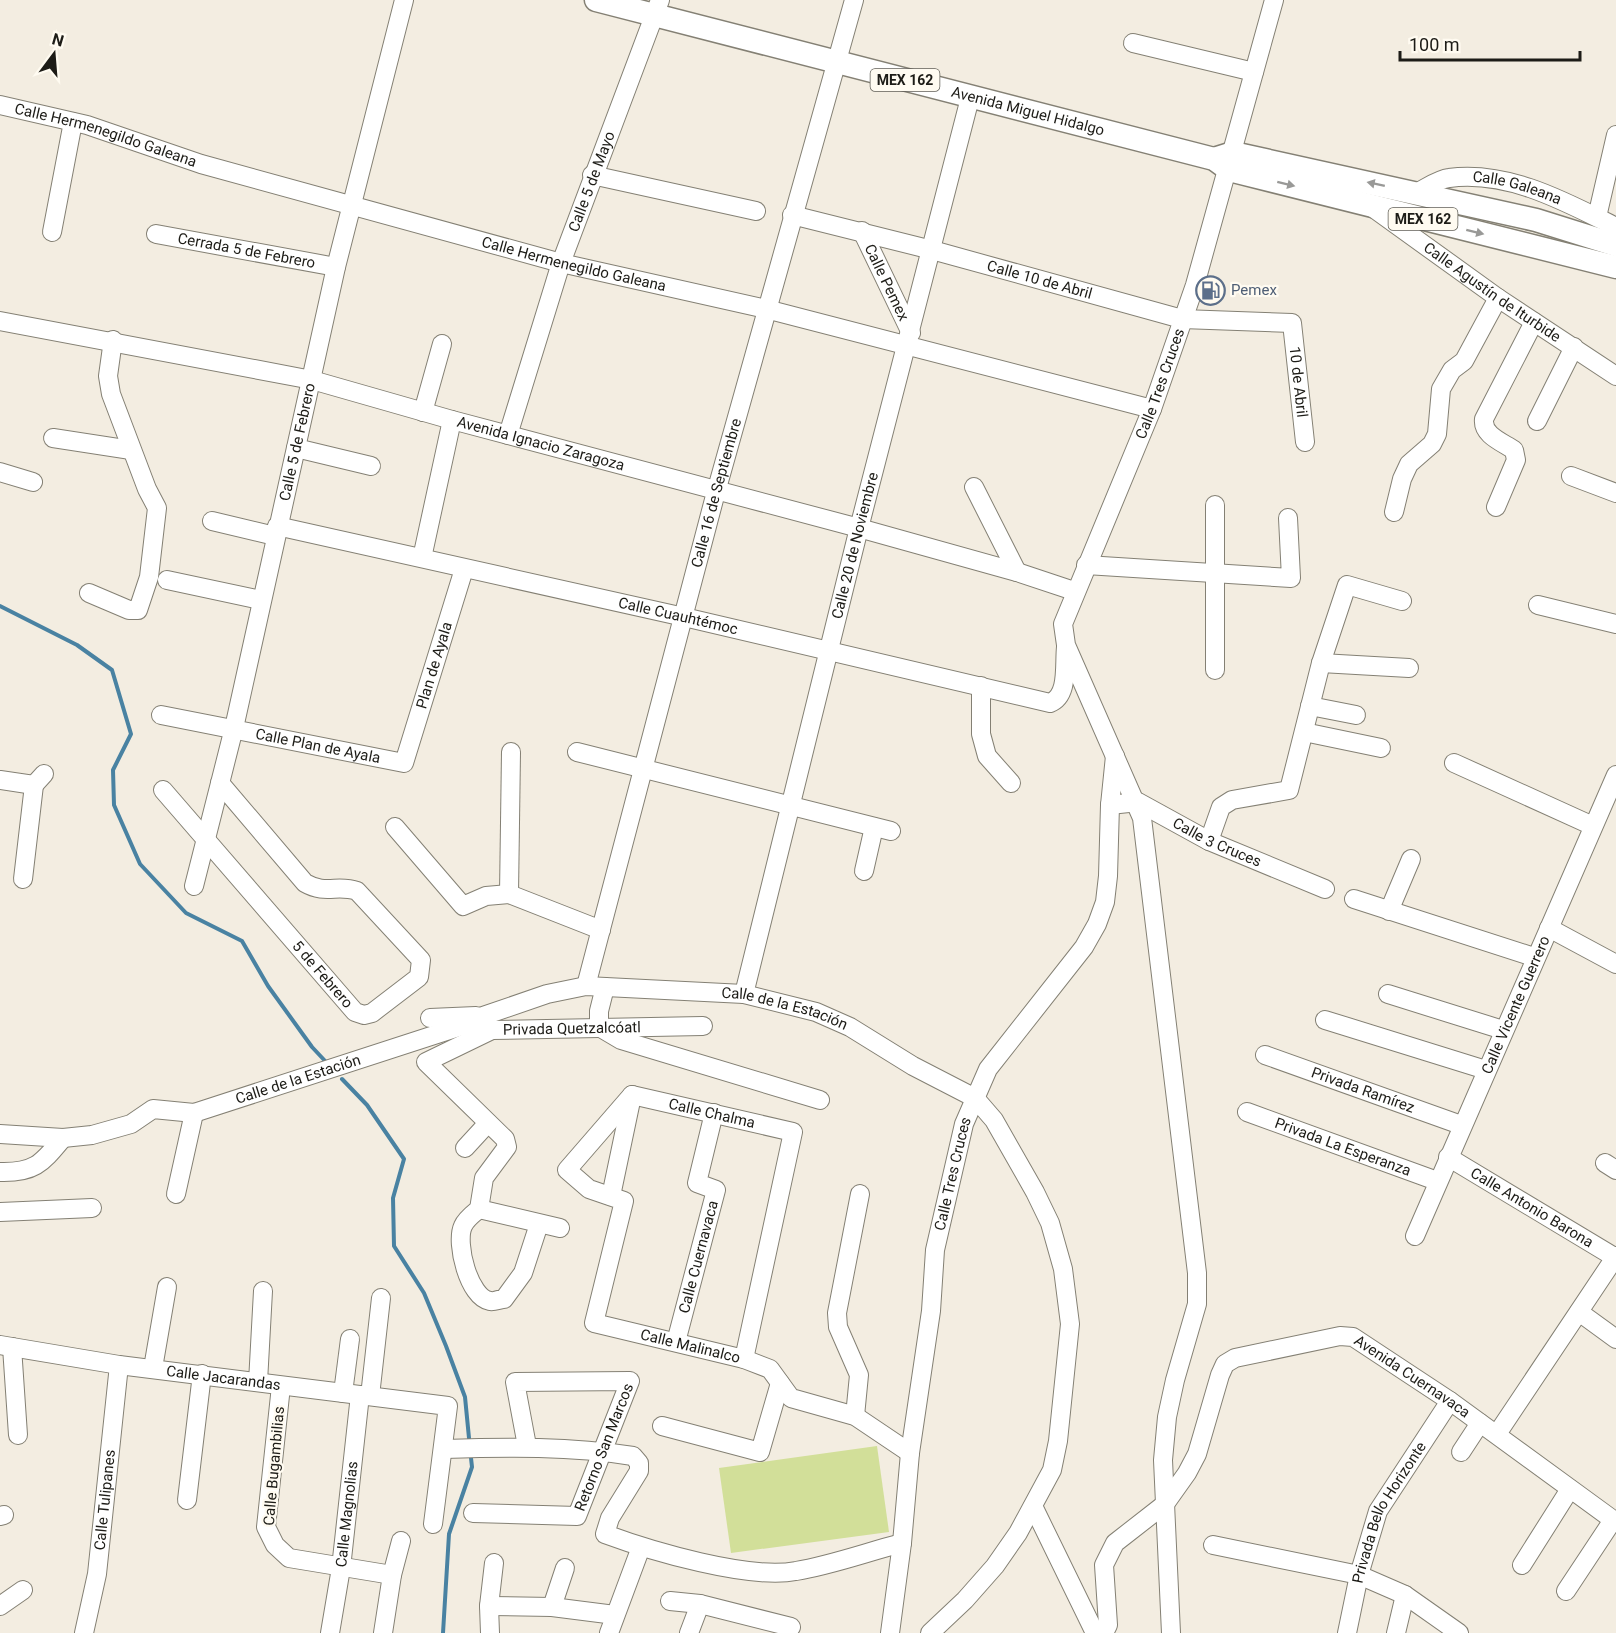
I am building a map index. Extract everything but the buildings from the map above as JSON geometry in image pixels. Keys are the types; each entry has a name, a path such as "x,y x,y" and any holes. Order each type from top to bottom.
{"main road":[{"name":"Avenida Miguel Hidalgo","path":"596,0 657,8 970,98 1226,161 1369,205 1616,267"},
{"name":"Avenida Miguel Hidalgo","path":"1226,161 1416,193 1536,220 1616,245"}],"street":[{"name":"Calle 5 de Febrero","path":"194,886 234,728 336,267 404,0"},
{"name":"Calle 16 de Septiembre","path":"586,986 716,492 854,0"},
{"name":"Calle Tres Cruces","path":"1066,645 1063,624 1074,591 1152,409 1195,285 1226,161 1274,0"},
{"name":"Calle 5 de Mayo","path":"508,435 561,263 592,175 657,8"},
{"path":"1133,43 1254,72"},
{"name":"Calle 20 de Noviembre","path":"744,994 859,528 970,98"},
{"name":"Calle Hermenegildo Galeana","path":"0,105 73,122 201,164 561,263 909,340 1152,409"},
{"path":"52,232 73,122"},
{"path":"1597,217 1616,135"},
{"path":"592,175 756,210"},
{"name":"Calle Galeana","path":"1416,193 1448,178 1481,178 1558,197 1616,227"},
{"path":"1531,190 1536,220"},
{"name":"Calle Agustín de Iturbide","path":"1369,205 1498,298 1616,376"},
{"name":"Calle 10 de Abril","path":"792,215 862,231 1182,319 1292,323"},
{"name":"Calle Pemex","path":"862,231 909,340"},
{"name":"Cerrada 5 de Febrero","path":"156,234 336,267"},
{"path":"1394,512 1402,479 1409,464 1432,444 1437,434 1441,389 1452,370 1464,361 1498,298"},
{"name":"Avenida Ignacio Zaragoza","path":"0,321 113,340 312,380 716,492 859,528 1017,572 1074,591"},
{"path":"1496,507 1516,460 1514,450 1486,432 1483,426 1484,419 1534,322"},
{"name":"10 de Abril","path":"1292,323 1305,442"},
{"path":"89,593 129,610 138,610 149,578 157,508 131,450 111,394 108,376 113,340"},
{"path":"423,412 442,344"},
{"path":"1537,421 1574,347"},
{"path":"422,558 452,420"},
{"path":"53,438 131,450"},
{"path":"296,448 371,466"},
{"path":"0,472 33,482"},
{"path":"1571,476 1616,493"},
{"path":"974,487 1017,572"},
{"path":"1215,505 1215,670"},
{"path":"1086,565 1291,578 1288,518"},
{"name":"Calle Cuauhtémoc","path":"212,521 422,558 684,616 1050,704 1058,700 1072,679 1066,645"},
{"name":"Plan de Ayala","path":"404,763 464,569"},
{"path":"167,580 261,600"},
{"path":"1209,841 1221,807 1232,800 1289,790 1321,663 1347,585 1402,601"},
{"path":"1538,605 1616,624"},
{"path":"1321,663 1409,668"},
{"name":"Calle Tres Cruces","path":"1072,679 1138,802 1144,829 1197,1274 1197,1304 1167,1417 1163,1460 1171,1633"},
{"path":"981,686 981,734 987,756 1011,783"},
{"path":"1310,706 1356,715"},
{"name":"Calle Plan de Ayala","path":"161,715 404,763"},
{"path":"1304,732 1382,748"},
{"path":"509,894 511,752"},
{"path":"577,753 882,829 864,871"},
{"name":"Calle Tres Cruces","path":"889,1633 902,1543 910,1454 931,1311 935,1250 964,1124 988,1069 1084,947 1097,924 1105,902 1108,876 1110,805 1115,756"},
{"path":"1454,763 1593,826"},
{"path":"0,780 39,779 23,879"},
{"name":"5 de Febrero","path":"163,790 355,1012 364,1015 372,1013 419,977 421,960 357,891 346,887 330,891 316,889 305,883 220,783"},
{"name":"Calle Vicente Guerrero","path":"1415,1236 1534,957 1614,784"},
{"path":"1110,805 1138,802"},
{"name":"Calle 3 Cruces","path":"1138,802 1209,841 1325,890"},
{"path":"395,827 463,906 486,896 509,894 601,930"},
{"path":"1389,910 1412,859"},
{"path":"1354,899 1534,957"},
{"path":"1549,928 1616,964"},
{"name":"Calle de la Estación","path":"0,1134 63,1138 92,1135 131,1124 153,1109 194,1113 465,1025 483,1016 547,994 586,986 744,994 816,1012 850,1027 913,1066 975,1098 994,1120 1035,1192 1050,1223 1063,1269 1070,1324 1058,1441 1052,1470 1033,1506 995,1566 965,1600 930,1633"},
{"path":"605,987 599,1011 599,1027 621,1040 820,1100"},
{"path":"1388,994 1503,1030"},
{"path":"430,1018 483,1016 515,1029"},
{"path":"1325,1020 1486,1070"},
{"name":"Privada Quetzalcóatl","path":"479,1209 484,1178 507,1147 505,1139 426,1062 492,1030 703,1026"},
{"name":"Privada Ramírez","path":"1265,1055 1461,1125"},
{"path":"632,1095 611,1196 589,1189 567,1170 632,1095"},
{"name":"Calle Chalma","path":"632,1095 793,1131 744,1359"},
{"name":"Privada La Esperanza","path":"1247,1112 1437,1181"},
{"path":"176,1194 194,1113"},
{"name":"Calle Cuernavaca","path":"676,1342 716,1190 697,1183 714,1113"},
{"path":"465,1148 488,1123"},
{"path":"0,1172 23,1172 40,1166 63,1138"},
{"name":"Calle Antonio Barona","path":"1448,1157 1616,1257"},
{"path":"855,1416 859,1375 838,1327 837,1313 860,1194"},
{"name":"Calle Malinalco","path":"611,1196 624,1201 594,1323 744,1359 770,1369 791,1398 855,1416 910,1454"},
{"path":"0,1212 92,1208"},
{"path":"539,1224 519,1280 504,1299 489,1301 478,1295 467,1274 461,1250 461,1229 466,1220 479,1209 560,1228"},
{"path":"1497,1434 1616,1257"},
{"path":"153,1368 167,1287"},
{"path":"258,1382 262,1291"},
{"path":"357,1394 381,1298"},
{"path":"1579,1312 1616,1339"},
{"name":"Avenida Cuernavaca","path":"1104,1633 1108,1625 1104,1565 1115,1543 1165,1504 1187,1473 1197,1454 1220,1374 1225,1364 1235,1358 1340,1336 1353,1337 1497,1434 1615,1521"},
{"path":"350,1339 357,1394"},
{"path":"6,1346 18,1435"},
{"name":"Calle Jacarandas","path":"6,1346 119,1365 448,1406 444,1449"},
{"name":"Calle Tulipanes","path":"84,1633 97,1574 119,1365"},
{"path":"187,1500 202,1374"},
{"name":"Retorno San Marcos","path":"473,1513 577,1516 630,1382 515,1382 527,1446"},
{"path":"662,1426 760,1452 780,1383"},
{"name":"Calle Bugambilias","path":"281,1386 266,1527 275,1545 289,1558 341,1568"},
{"name":"Calle Magnolias","path":"330,1633 341,1568 357,1394"},
{"name":"Privada Bello Horizonte","path":"1347,1633 1359,1575 1378,1512 1450,1401"},
{"path":"1461,1452 1480,1423"},
{"path":"433,1524 444,1449 527,1446 603,1451 633,1456 639,1463 639,1471 610,1518 605,1534 641,1547 760,1574 795,1571 902,1543"},
{"path":"1522,1565 1570,1489"},
{"path":"1033,1506 1095,1633"},
{"path":"1566,1591 1615,1521"},
{"path":"383,1633 392,1575 401,1541"},
{"path":"1213,1545 1359,1575 1405,1595 1459,1633"},
{"path":"609,1633 641,1547"},
{"path":"490,1633 489,1606 494,1563"},
{"path":"341,1568 392,1575"},
{"path":"552,1607 565,1568"},
{"path":"0,1606 22,1590"},
{"path":"1396,1633 1405,1595"},
{"path":"670,1600 700,1604 791,1628"},
{"path":"689,1633 700,1604"},
{"path":"489,1606 552,1607 615,1615"}],"green space":[{"path":"877,1446 889,1532 731,1553 719,1468"}],"waterway":[{"path":"0,606 77,645 112,670 131,734 113,770 114,805 140,864 186,913 242,941 268,986 312,1047 327,1063"},
{"path":"342,1079 367,1105 404,1159 393,1198 394,1246 424,1293 446,1346 465,1397 469,1438"},
{"path":"443,1633 449,1534 472,1467 471,1458"}],"place":[{"name":"Pemex","path":"1210,290"}]}
